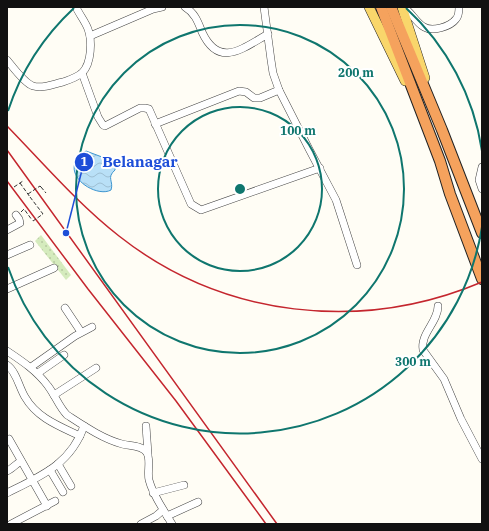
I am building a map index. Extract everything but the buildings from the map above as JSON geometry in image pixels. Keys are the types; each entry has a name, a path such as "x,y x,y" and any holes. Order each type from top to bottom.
{"highway":[{"path":"381,7 440,161 450,194 480,260 482,279"},
{"path":"391,7 442,130 482,233"}],"main road":[{"path":"369,7 430,135"},
{"path":"402,7 442,130"}],"street":[{"path":"7,60 24,80 32,86 42,87 71,79 82,74 86,68 91,48 90,36 87,27 76,7"},
{"path":"90,36 153,9 162,7"},
{"path":"185,7 192,11 207,42 213,49 221,53 230,53 241,49 268,34"},
{"path":"264,7 273,73 279,90 336,200 357,265"},
{"path":"402,7 411,13 425,28 431,29 439,28 452,23 458,16 460,7"},
{"path":"82,74 102,125 105,126 140,108 145,108 148,110 192,204 201,210 320,168"},
{"path":"155,124 239,91 246,92 254,98 260,98 279,90"},
{"path":"482,167 479,180 482,189"},
{"path":"7,230 20,223 16,215"},
{"path":"7,255 30,245"},
{"path":"7,288 54,268"},
{"path":"438,306 436,315 423,341 423,350 444,379 461,419 482,459"},
{"path":"65,308 82,332"},
{"path":"30,367 82,332 92,327"},
{"path":"7,351 38,373 54,395 63,411 82,431"},
{"path":"38,373 64,355"},
{"path":"7,364 13,371 26,398 39,413 53,423 106,438 120,444 140,448 148,454"},
{"path":"54,395 96,368"},
{"path":"146,426 148,479 162,513 172,524"},
{"path":"7,492 32,480 58,464 76,445 82,431"},
{"path":"9,439 47,506"},
{"path":"7,471 21,461"},
{"path":"58,464 71,486"},
{"path":"50,470 64,492"},
{"path":"154,493 184,485"},
{"path":"11,524 55,501"},
{"path":"141,524 162,513 198,502"}],"path":[{"path":"14,187 23,181"},
{"path":"20,183 42,214 33,221 25,211"},
{"path":"28,194 40,186 46,193"}],"green space":[{"path":"41,235 71,275 66,280 35,241"}],"water":[{"path":"86,151 102,157 115,167 115,170 111,175 111,190 104,192 96,191 80,181 76,175 74,167 77,159"}],"railway":[{"path":"7,126 89,211 119,236 159,264 203,285 248,300 294,309 341,311 389,308 436,298 482,282"},
{"path":"7,150 277,524"},
{"path":"7,181 88,289 176,401 266,524"}],"place":[{"name":"Belanagar","path":"66,233"}]}
